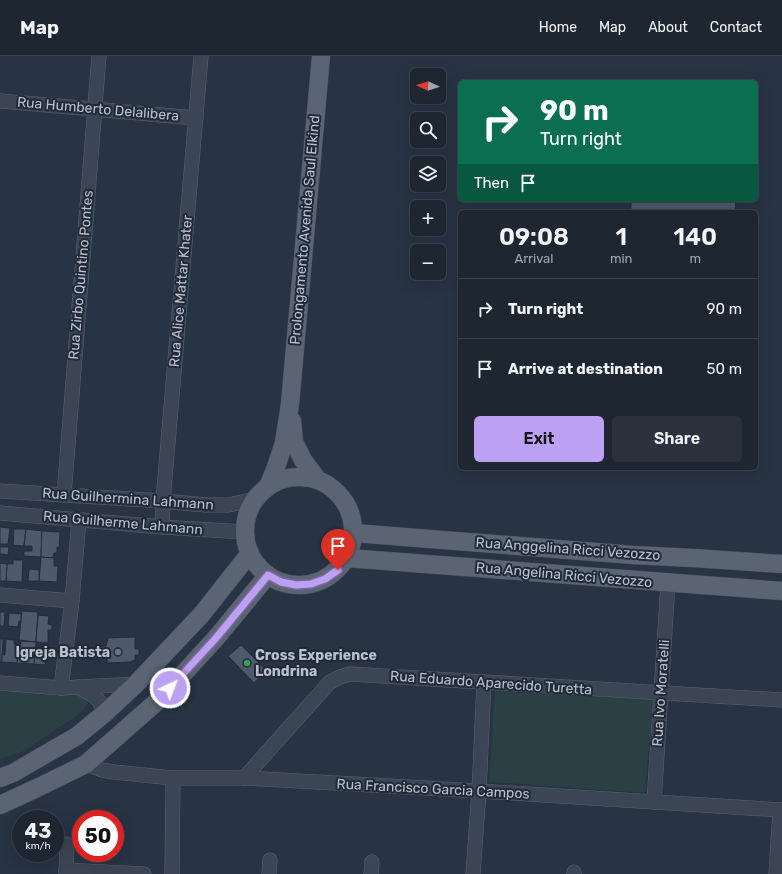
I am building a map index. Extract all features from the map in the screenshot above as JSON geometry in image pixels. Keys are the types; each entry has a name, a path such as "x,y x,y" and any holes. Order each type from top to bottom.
{"main road":[{"name":"Prolongamento Avenida Saul Elkind","path":"262,493 276,467 284,443 290,404 321,56"},
{"name":"Prolongamento Avenida Saul Elkind","path":"290,404 294,442 303,460 317,480"},
{"path":"300,477 317,480 332,488 344,500 352,516 354,533 352,546 347,558 338,570 325,579 311,584 296,585 281,582 260,569 254,561 246,542 245,532 248,515 262,493 283,479 300,477"},
{"name":"Rua Anggelina Ricci Vezozzo","path":"354,533 633,555 782,564"},
{"path":"0,778 13,773 77,736 105,713 136,684 202,614 250,552"},
{"name":"Rua Angelina Ricci Vezozzo","path":"347,558 782,592"},
{"path":"696,585 697,558"},
{"path":"0,805 86,764 161,698 216,638 268,575"}],"street":[{"name":"Rua Zirbo Quintino Pontes","path":"64,495 99,56"},
{"name":"Rua Alice Mattar Khater","path":"162,527 200,56"},
{"name":"Rua Humberto Delalibera","path":"0,101 196,118"},
{"name":"Rua Guilhermina Lahmann","path":"0,491 206,505 228,505 262,493"},
{"name":"Rua Guilherme Lahmann","path":"0,513 162,527 245,532"},
{"path":"61,688 72,601 79,520"},
{"name":"Rua Ivo Moratelli","path":"654,802 668,583"},
{"path":"0,595 72,601"},
{"name":"Rua Eduardo Aparecido Turetta","path":"244,778 330,682 350,674 782,700"},
{"path":"473,874 484,682"},
{"path":"0,683 61,688 136,684"},
{"path":"78,687 94,696 105,713"},
{"name":"Rua Francisco Garcia Campos","path":"86,764 102,770 114,772 173,778 244,778 781,810"},
{"path":"172,874 173,778"},
{"path":"776,874 781,810"},
{"path":"67,844 66,872 144,874"}],"green space":[{"path":"0,688 86,694 88,702 85,708 75,717 22,752 0,759"},
{"path":"495,691 653,699 645,793 489,782"}],"building":[{"path":"631,202 736,202 735,210 631,210"},
{"path":"0,527 10,528 8,544 0,544"},
{"path":"14,529 26,529 24,546 13,545"},
{"path":"26,529 42,531 41,557 24,556 24,551 32,551 32,546 24,546"},
{"path":"42,531 60,532 59,548 57,547 57,553 54,553 53,558 41,557"},
{"path":"0,547 9,547 8,555 0,554"},
{"path":"41,557 54,558 54,566 58,566 57,582 39,581"},
{"path":"13,560 23,560 22,582 6,581 7,564 13,564"},
{"path":"0,563 7,564 6,581 0,581"},
{"path":"29,569 39,570 39,581 28,581"},
{"path":"22,611 38,612 36,642 19,640"},
{"path":"0,612 5,612 4,626 0,626"},
{"path":"9,613 21,614 21,621 19,621 18,627 8,626"},
{"path":"38,615 49,616 48,624 52,625 52,630 48,630 48,643 36,642"},
{"name":"Igreja Batista","path":"135,637 135,649 139,649 139,655 135,655 135,660 130,662 107,663 107,658 94,659 94,655 97,654 98,647 106,646 108,638"},
{"path":"0,639 3,639 2,662 0,662"},
{"path":"6,639 14,640 14,644 19,645 17,663 2,662 2,654 5,655"},
{"path":"21,641 36,642 34,664 17,663 18,654 20,654"},
{"name":"Cross Experience Londrina","path":"241,645 266,670 254,683 228,656"},
{"path":"35,654 46,654 45,665 34,664"}],"place":[{"name":"Igreja Batista","path":"118,652"},
{"name":"Cross Experience Londrina","path":"247,663"}],"route":[{"path":"170,688 216,638 268,575 281,582 296,585 311,584 325,579 338,570"}]}
